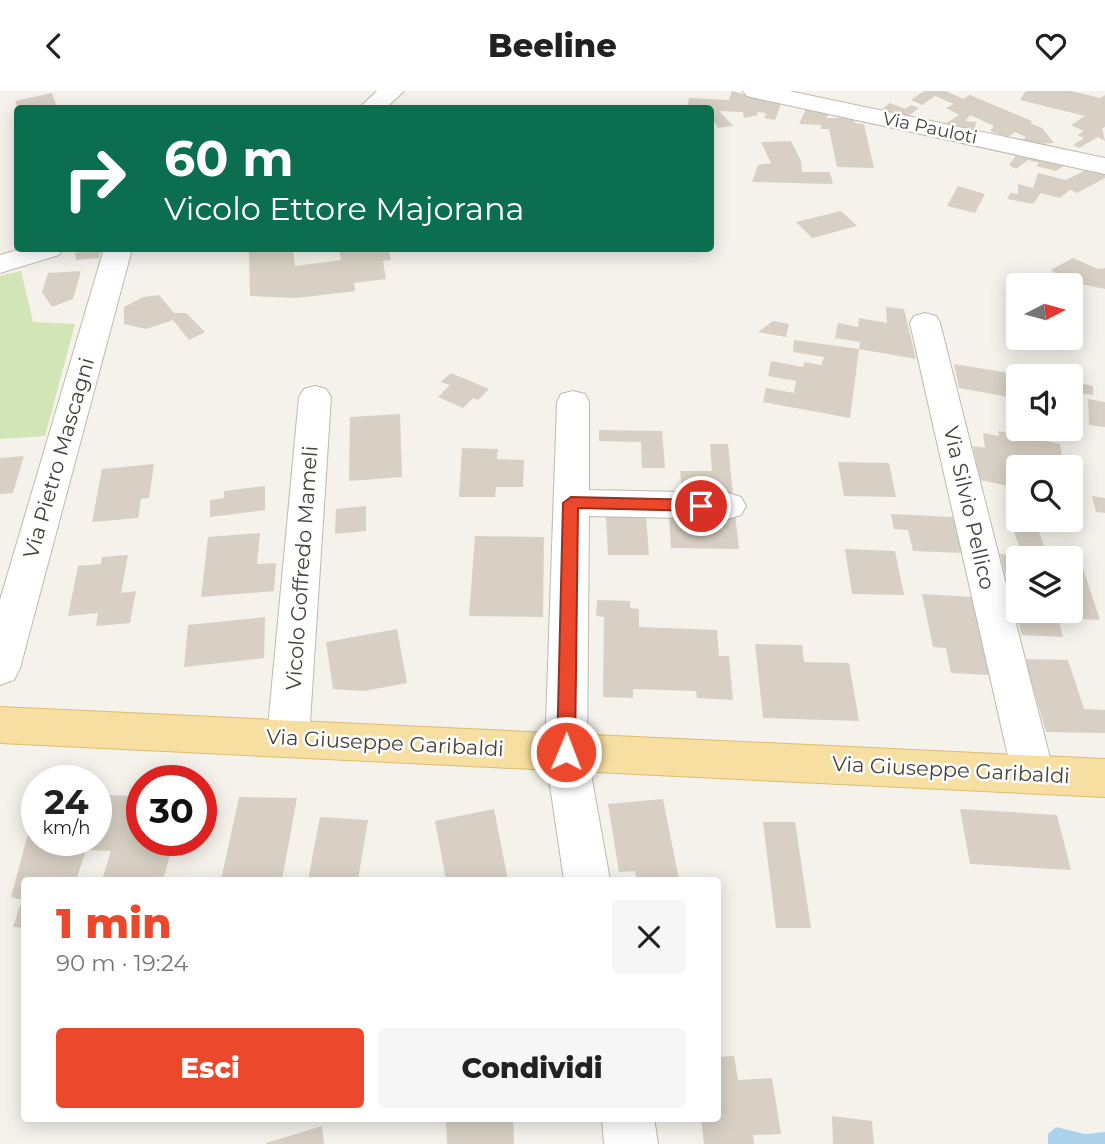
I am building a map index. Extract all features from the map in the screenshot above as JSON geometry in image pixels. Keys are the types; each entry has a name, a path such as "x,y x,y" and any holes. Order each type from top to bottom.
{"main road":[{"name":"Via Giuseppe Garibaldi","path":"0,725 1105,778"}],"street":[{"path":"375,105 392,91"},
{"name":"Via Pauloti","path":"755,91 1105,166"},
{"path":"0,264 39,252"},
{"name":"Via Pietro Mascagni","path":"0,668 117,252"},
{"name":"Via Silvio Pellico","path":"925,323 1034,774"},
{"name":"Vicolo Goffredo Mameli","path":"288,738 315,397"},
{"path":"573,402 566,752 587,877"},
{"path":"571,503 728,506"},
{"path":"628,1122 631,1144"}],"green space":[{"path":"21,271 33,322 75,324 45,436 0,439 0,276"}],"water":[{"path":"1056,1127 1085,1134 1105,1132 1105,1144 1048,1144 1048,1134"}],"building":[{"path":"732,91 781,104 775,120 764,118 766,113 757,112 758,115 744,118 743,112 719,111 733,126 718,128 714,122 714,105 688,105 689,98 729,100"},
{"path":"924,91 946,91 963,99 970,95 1032,121 1030,123 1042,128 1054,143 1031,144 1021,141 1026,137 1015,132 1008,137 990,131 994,126 970,115 965,121 976,122 974,132 945,124 959,115 946,108 954,104 935,96 922,105 911,100"},
{"path":"1026,91 1071,91 1100,98 1105,95 1105,127 1102,128 1105,141 1098,137 1079,148 1073,145 1084,138 1077,135 1084,131 1071,125 1085,116 1020,100"},
{"path":"52,93 56,105 16,105 15,101"},
{"path":"890,103 905,109 911,105 919,108 907,117 879,111"},
{"path":"806,109 829,114 826,118 853,118 855,123 864,124 874,168 837,167 829,129 821,129 821,125 799,124"},
{"path":"791,141 801,161 802,172 830,172 833,184 752,182 758,165 771,163 761,142"},
{"path":"1020,150 1068,163 1056,171 1036,166 1039,163 1028,160 1016,169 1009,165"},
{"path":"1088,169 1105,174 1105,178 1077,193 1070,190 1060,198 1041,193 1033,204 1007,199 1010,193 1018,194 1018,184 1033,188 1038,173 1066,180"},
{"path":"958,186 985,194 975,213 947,206"},
{"path":"841,211 857,226 812,238 796,222"},
{"path":"100,252 99,258 76,260 75,253"},
{"path":"249,252 293,252 295,266 341,260 340,252 390,252 391,260 383,261 386,279 354,283 355,291 297,298 250,296"},
{"path":"1073,258 1098,269 1105,268 1105,289 1083,284 1083,273 1056,273 1051,270"},
{"path":"81,271 73,299 52,307 42,292 48,273"},
{"path":"159,295 174,313 186,313 205,332 189,340 173,320 146,329 124,324 124,307 143,297"},
{"path":"886,307 904,309 916,359 859,349 860,342 835,338 838,323 858,327 859,318 887,323"},
{"path":"773,321 789,324 786,337 758,332"},
{"path":"794,340 859,349 850,418 763,402 766,388 794,393 796,381 768,376 771,361 803,367 804,362 821,365 824,357 793,352"},
{"path":"954,364 1006,373 1006,396 959,388"},
{"path":"451,373 489,389 478,400 473,398 463,408 438,397 450,385 441,382"},
{"path":"1083,384 1093,386 1093,395 1083,394"},
{"path":"1088,399 1105,402 1105,427 1089,425"},
{"path":"400,414 402,477 349,481 350,417"},
{"path":"599,430 662,431 665,468 642,468 641,442 599,441"},
{"path":"998,431 1006,433 1006,441 1046,441 1060,444 1062,455 1006,455 1006,485 980,480 973,446 985,448 983,433 999,436"},
{"path":"710,444 728,444 733,495 682,494 680,471 712,471"},
{"path":"462,448 498,449 497,459 524,460 523,487 496,487 495,497 459,497"},
{"path":"24,456 13,493 0,494 0,458"},
{"path":"838,462 889,463 896,497 844,496"},
{"path":"154,464 149,498 141,499 138,518 92,522 102,469"},
{"path":"265,486 265,510 210,517 210,500 224,498 224,491"},
{"path":"1092,496 1105,498 1105,513 1096,512"},
{"path":"366,506 366,531 335,534 336,509"},
{"path":"669,514 735,514 739,549 671,548"},
{"path":"891,514 953,517 962,553 913,551 908,530 894,529"},
{"path":"606,517 646,517 649,555 608,555"},
{"path":"1014,532 1039,532 1044,546 1019,546"},
{"path":"260,533 257,564 276,563 274,591 201,597 208,537"},
{"path":"475,536 544,537 543,617 469,616"},
{"path":"845,549 895,551 904,595 852,594"},
{"path":"1000,554 1006,554 1006,576"},
{"path":"128,555 121,593 136,591 130,623 96,626 98,613 68,616 78,566 101,564 102,557"},
{"path":"1083,568 1100,620 1083,619"},
{"path":"922,594 972,597 991,675 951,673 946,648 933,647"},
{"path":"597,600 630,601 630,608 639,609 639,627 717,630 719,656 729,656 733,700 697,698 696,691 633,689 633,698 603,697 604,617 596,616"},
{"path":"265,617 264,658 184,667 188,625"},
{"path":"1019,623 1059,623 1063,637 1022,635"},
{"path":"397,629 407,683 364,691 333,689 326,642"},
{"path":"755,644 802,645 804,662 849,663 859,721 763,718"},
{"path":"1025,659 1068,660 1084,709 1105,710 1105,733 1046,732"},
{"path":"112,795 126,796 126,856 170,856 164,877 103,877 109,856 112,856"},
{"path":"239,797 297,798 283,877 222,877"},
{"path":"663,799 678,877 636,877 635,871 619,872 608,804"},
{"path":"494,809 507,877 445,877 435,821"},
{"path":"960,809 1057,815 1071,870 970,864"},
{"path":"320,817 368,820 358,877 309,877"},
{"path":"763,822 795,822 811,928 776,928"},
{"path":"22,856 84,856 77,877 21,877 21,900 11,897"},
{"path":"21,903 21,928 13,927"},
{"path":"734,1056 738,1080 772,1078 781,1134 753,1135 754,1144 704,1144 701,1122 721,1122 721,1057"},
{"path":"832,1116 872,1121 874,1144 833,1144"},
{"path":"446,1122 513,1122 514,1144 447,1144"},
{"path":"322,1126 324,1144 266,1144 266,1143"}],"route":[{"path":"566,752 571,503 701,506"}]}
